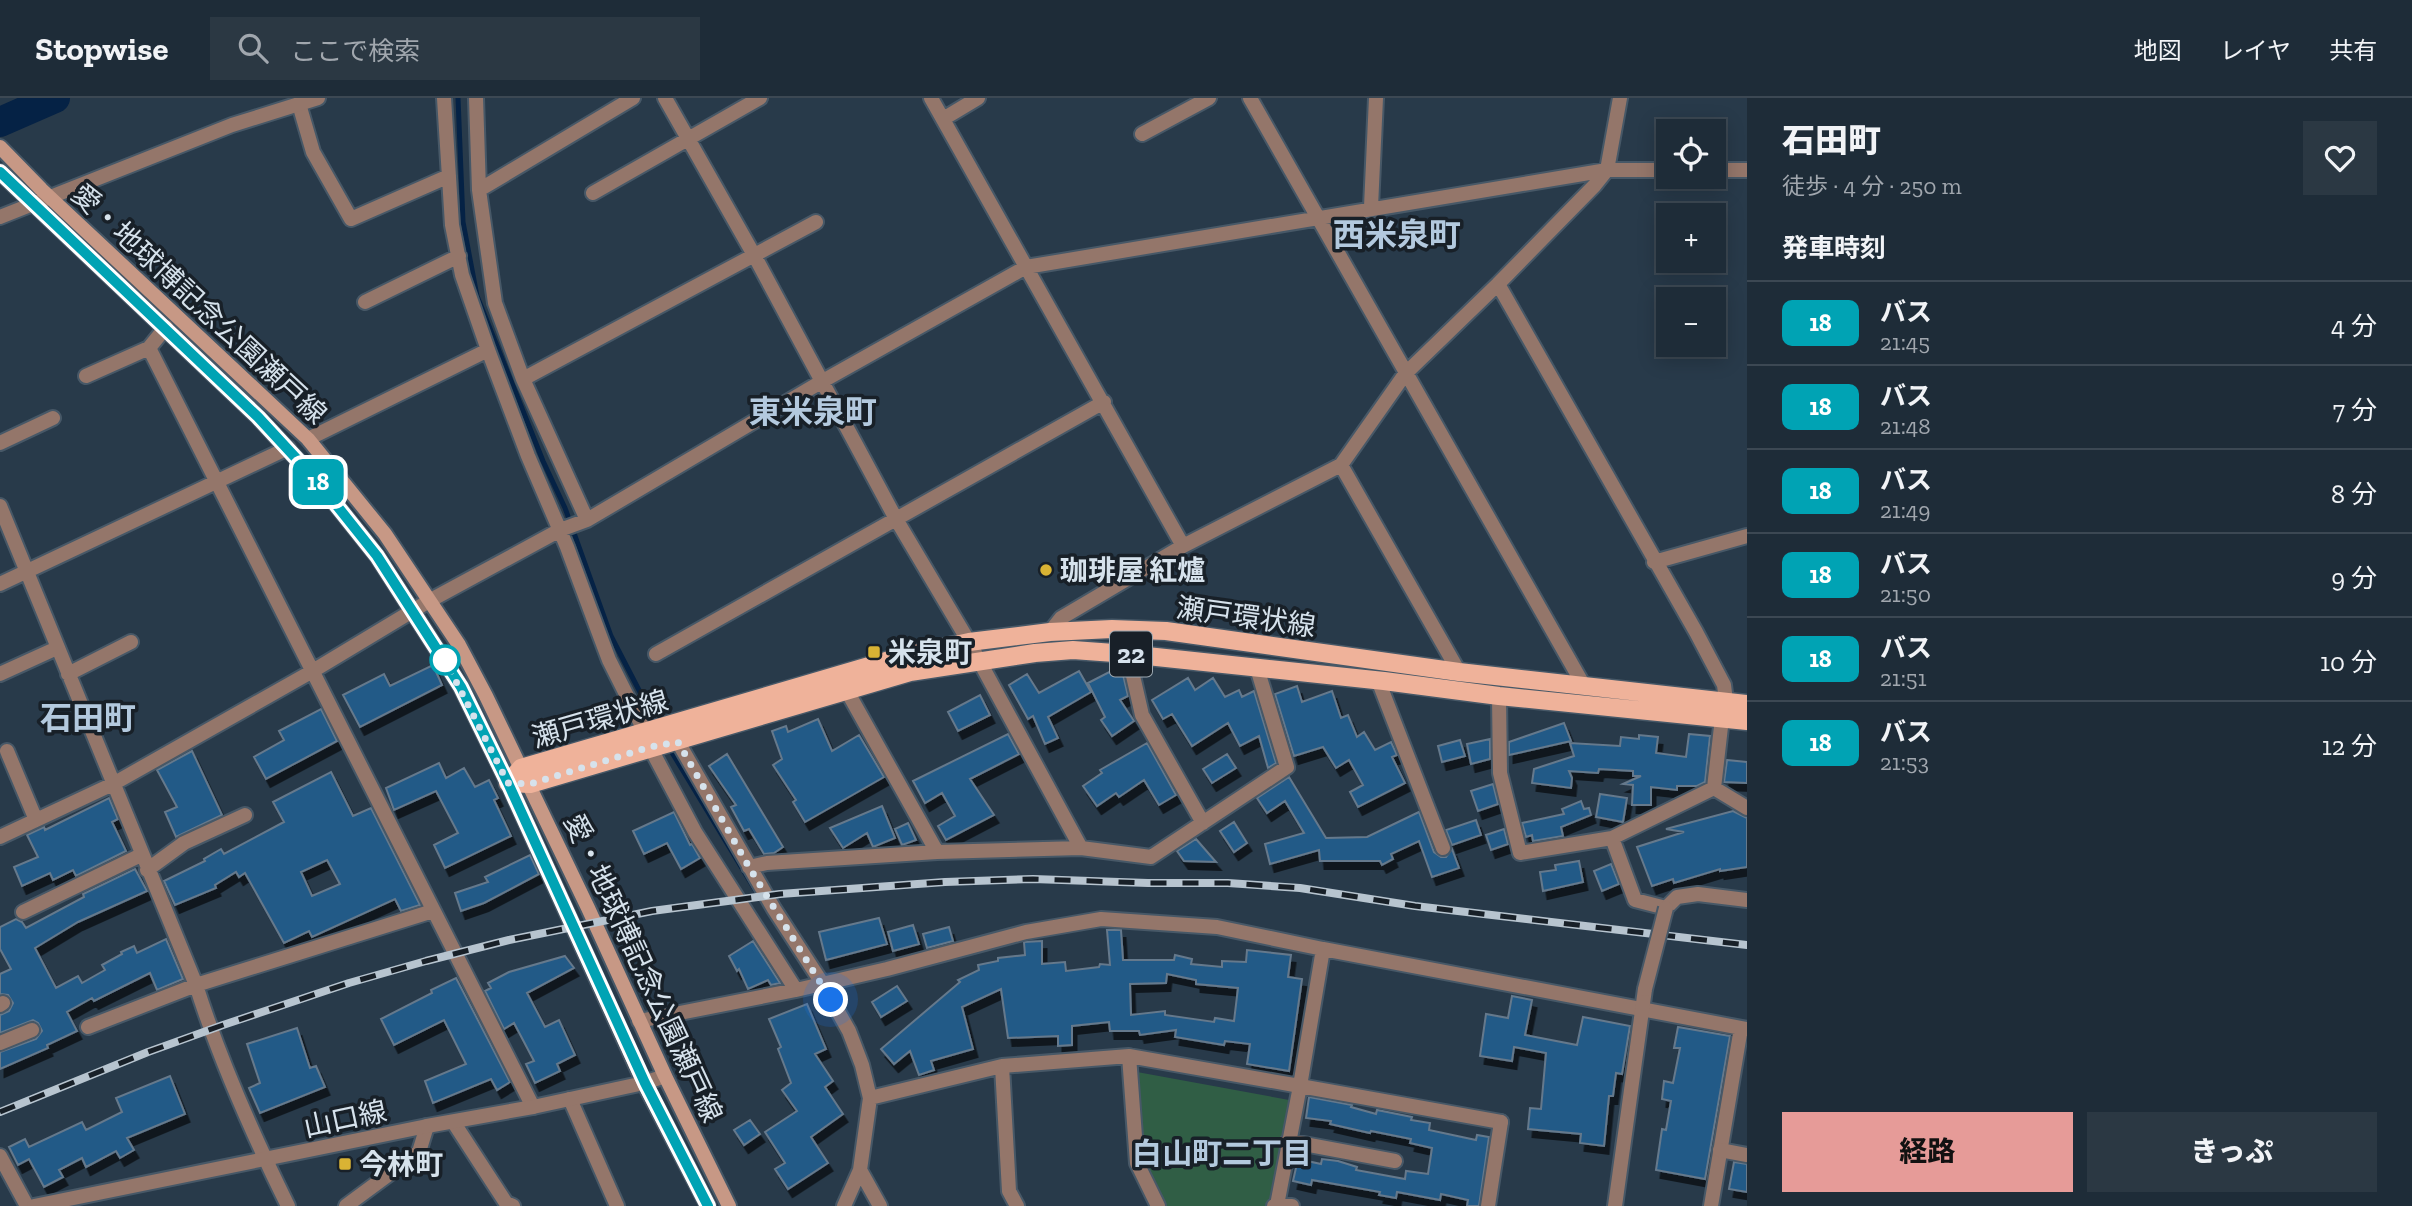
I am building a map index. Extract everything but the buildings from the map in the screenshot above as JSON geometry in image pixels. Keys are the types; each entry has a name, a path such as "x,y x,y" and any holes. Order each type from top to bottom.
{"main road":[{"name":"愛・地球博記念公園瀬戸線","path":"0,147 308,439 385,534 459,645 525,776 664,1076 729,1206"},
{"name":"愛・地球博記念公園瀬戸線","path":"0,172 166,327 288,448 377,556 461,687 508,783 645,1083 708,1206"},
{"name":"瀬戸環状線","path":"508,783 900,657 969,642 1050,632 1112,629 1166,631 1584,686 1724,709 1747,721"},
{"name":"瀬戸環状線","path":"648,740 678,742 910,672 1073,650 1378,680 1499,696 1724,709 1747,704"}],"street":[{"path":"0,217 46,193 232,125 318,98"},
{"path":"444,98 452,225 462,275 528,456 610,660 648,740 695,832 796,990"},
{"path":"477,98 479,190 495,303 523,379 587,520"},
{"path":"479,190 633,98"},
{"path":"665,98 754,255 896,519 969,642 1081,849"},
{"path":"593,194 760,98"},
{"path":"931,98 1183,546"},
{"path":"943,119 978,98"},
{"path":"1142,134 1209,98"},
{"path":"1250,98 1584,686"},
{"path":"1371,207 1376,98"},
{"path":"1050,632 1061,618 1183,546 1341,464 1405,374 1498,284 1607,170 1620,98"},
{"path":"299,104 313,152 351,219 449,176"},
{"path":"0,837 113,784 429,601 560,530 587,520 821,382 1026,267 1371,207 1607,170 1656,170"},
{"path":"1726,170 1747,170"},
{"path":"523,379 816,222"},
{"path":"365,302 459,256"},
{"path":"1498,284 1724,685 1724,709 1714,788"},
{"path":"86,377 149,348 166,327"},
{"path":"149,348 533,1107"},
{"path":"308,439 488,350"},
{"path":"656,654 1104,402"},
{"path":"0,443 53,418"},
{"path":"0,584 288,448"},
{"path":"1341,464 1459,671"},
{"path":"0,506 196,985 213,1040 288,1206"},
{"path":"1654,562 1747,536"},
{"path":"68,674 131,642"},
{"path":"0,674 57,648"},
{"path":"1128,654 1142,715 1203,823"},
{"path":"749,867 767,863 937,852 1081,849 1151,858 1287,767 1257,668"},
{"path":"1378,680 1443,848"},
{"path":"847,691 937,852"},
{"path":"1499,696 1500,773 1521,853 1612,838 1714,788"},
{"path":"678,742 749,867 822,983 849,1031 862,1065 870,1098 860,1170 844,1206"},
{"path":"7,751 36,820"},
{"path":"1714,788 1747,808"},
{"path":"147,870 184,843 246,815"},
{"path":"1612,838 1635,900 1666,908"},
{"path":"23,912 141,855"},
{"path":"1615,1206 1641,1008 1666,908 1677,897 1698,894 1747,900"},
{"path":"88,1027 196,985 433,911"},
{"path":"639,1021 796,990 1026,932 1101,919 1217,927 1323,950 1744,1029 1711,1206"},
{"path":"1281,1206 1288,1141 1323,950"},
{"path":"0,1043 32,1030"},
{"path":"870,1098 1002,1066 1129,1056 1501,1122 1488,1206"},
{"path":"1129,1056 1137,1163 1158,1206"},
{"path":"1002,1066 1009,1191 1017,1206"},
{"name":"山口線","path":"34,1206 533,1107 645,1083 664,1076"},
{"path":"570,1099 617,1206"},
{"path":"454,1123 506,1203 513,1206"},
{"path":"346,1206 419,1152 427,1126"},
{"path":"1288,1141 1395,1161"},
{"path":"1720,1150 1747,1154"},
{"path":"0,1156 27,1206"},
{"path":"860,1170 880,1206"}],"green space":[{"path":"1137,1072 1289,1100 1269,1206 1162,1206 1144,1166"}],"waterway":[{"path":"0,122 55,98"},
{"path":"458,98 463,222 477,296 543,461 565,508 611,636 657,725"},
{"path":"668,746 757,893"}],"railway":[{"path":"0,1112 148,1052 223,1025 349,983 426,961 509,940 652,911 780,894 945,882 1033,879 1228,883 1300,888 1415,906 1747,945"}],"bus line":[{"name":"18","path":"0,172 258,417 318,482 377,556 461,687 508,783 645,1083 708,1206"}],"place":[{"name":"珈琲屋 紅爐","path":"1046,570"},
{"name":"米泉町","path":"874,652"},
{"name":"今林町","path":"345,1164"}],"district":[{"name":"西米泉町","path":"1397,235"},
{"name":"東米泉町","path":"813,412"},
{"name":"石田町","path":"88,718"},
{"name":"白山町二丁目","path":"1222,1154"}],"route":[{"path":"445,660 508,783 530,784 650,747 678,742 749,867 831,1000"}]}
